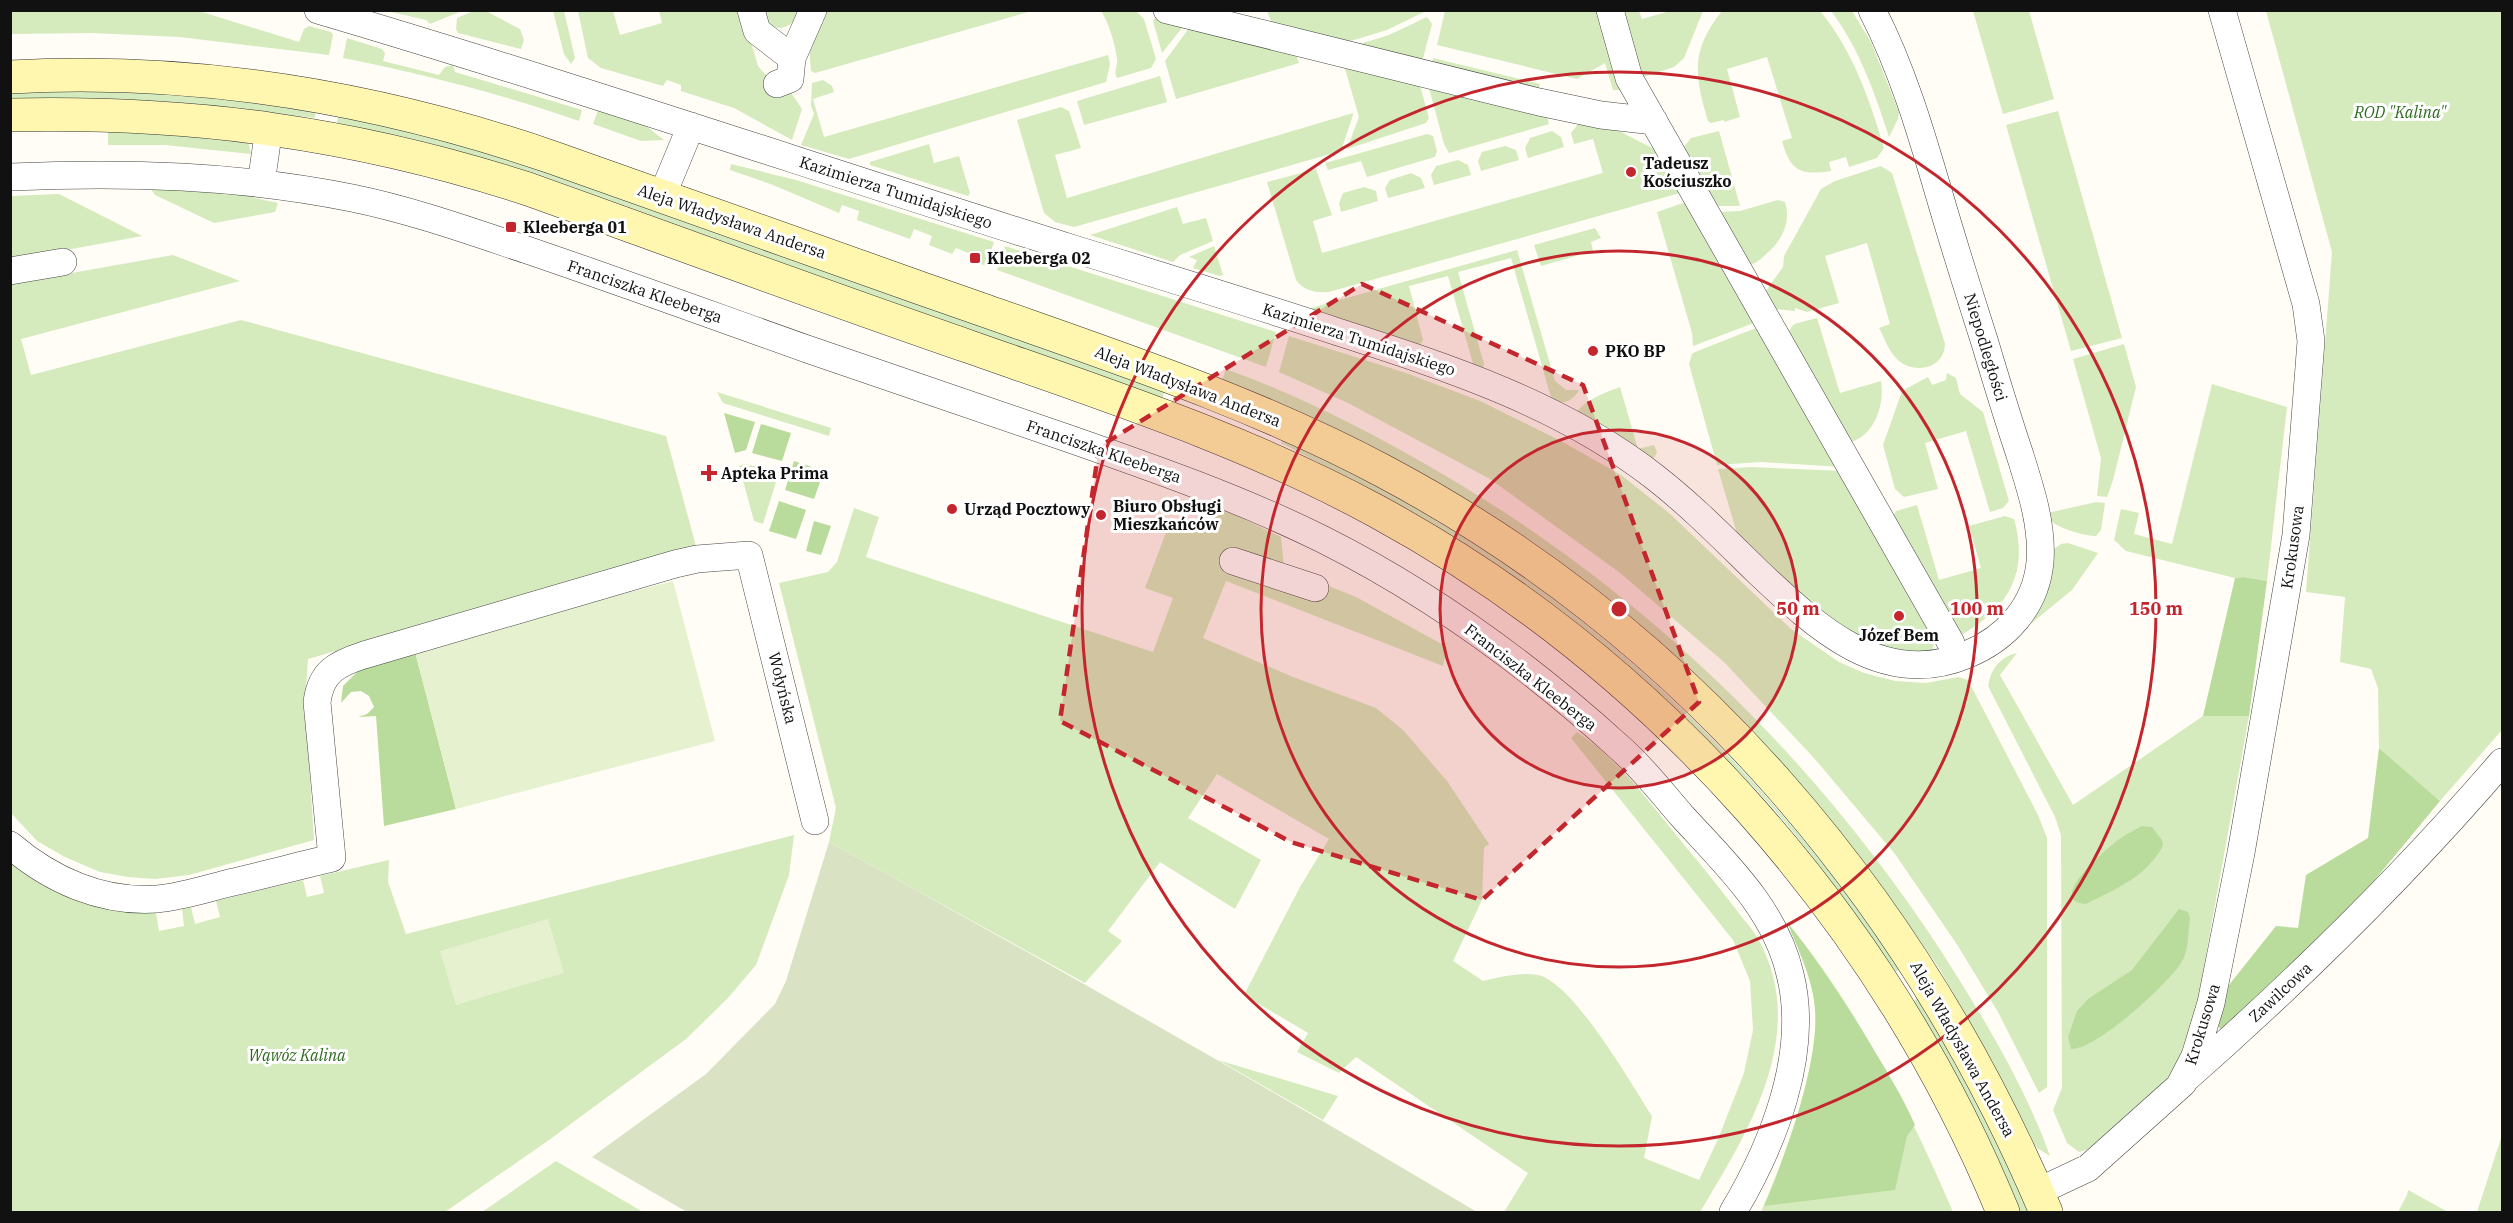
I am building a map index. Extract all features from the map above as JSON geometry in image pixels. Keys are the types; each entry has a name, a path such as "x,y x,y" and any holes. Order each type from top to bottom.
{"main road":[{"name":"Aleja Władysława Andersa","path":"10,77 170,78 237,85 331,99 406,114 489,136 1132,363 1269,416 1360,458 1451,509 1541,570 1618,628 1703,705 1788,794 1852,872 1923,975 1981,1075 2041,1202"},
{"path":"10,115 141,116 269,128 324,136 402,153 498,179 1168,416 1253,451 1363,504 1441,549 1541,618 1617,679 1680,736 1754,814 1829,907 1890,995 1948,1095 2003,1212"},
{"path":"1253,451 1269,416"},
{"path":"1890,995 1923,975"}],"street":[{"name":"Kazimierza Tumidajskiego","path":"318,10 529,73 1365,340 1491,385 1537,404 1598,438 1635,462 1682,500 1818,627 1842,642 1864,653 1889,661 1930,664 1955,651"},
{"path":"751,10 757,31 792,58"},
{"path":"777,84 790,79 792,58 813,10"},
{"path":"1167,10 1539,102 1612,117 1654,121"},
{"path":"1610,10 1629,78 1955,651"},
{"name":"Niepodległości","path":"1872,10 1885,36 1920,127 2031,490 2039,533 2040,570 2029,601 2019,617 2000,636 1955,651"},
{"name":"Krokusowa","path":"2181,1083 2195,1056 2211,1003 2241,853 2296,535 2311,341 2306,304 2222,10"},
{"path":"662,196 691,126"},
{"path":"261,184 269,128"},
{"name":"Franciszka Kleeberga","path":"10,177 136,174 261,184 355,198 450,224 1165,472 1326,541 1408,588 1486,638 1624,751 1742,882 1762,909 1780,942 1791,976 1797,1015 1792,1058 1772,1133 1758,1166 1733,1212"},
{"path":"10,271 63,262"},
{"name":"Wołyńska","path":"10,845 53,877 94,892 125,899 158,899 180,895 332,858 317,702 319,685 331,670 345,661 363,655 675,564 697,559 749,555 815,821"},
{"path":"1233,561 1315,588"},
{"name":"Zawilcowa","path":"2041,1202 2088,1168 2165,1101 2183,1083 2181,1083 2329,947 2422,853 2502,762"}],"highlighted area":[{"path":"1362,284 1583,385 1699,702 1482,900 1291,842 1060,721 1099,447"}],"green space":[{"path":"462,10 430,24 426,20 387,11"},
{"path":"476,10 486,11 520,29 524,40 521,49 458,33 457,18"},
{"path":"10,11 199,11 299,42 304,29 309,26 331,32 333,35 329,55 180,37 92,33 11,34"},
{"path":"553,11 564,11 575,58 571,64 564,54"},
{"path":"578,11 613,11 620,35 662,23 659,11 742,11 758,66 771,81 786,85 802,109 792,140 734,108 681,91 681,85 667,80 663,86 601,68 588,58"},
{"path":"761,11 800,11 791,24 780,28 770,24"},
{"path":"824,11 1032,11 815,73 811,71 809,48"},
{"path":"1101,11 1136,11 1144,19 1156,59 1151,68 1117,78 1115,47"},
{"path":"1267,11 1426,11 1387,30 1337,45 1272,24"},
{"path":"1445,11 1602,11 1622,90 1613,90 1605,63 1577,79 1437,45"},
{"path":"1618,11 1639,11 1642,19 1670,11 1703,11 1684,58 1674,67 1643,77"},
{"path":"1722,11 1820,11 1851,58 1873,112 1884,148 1877,158 1849,167 1846,157 1829,162 1831,171 1820,172 1804,171 1793,165 1782,141 1792,138 1767,57 1727,69 1740,117 1724,122 1724,120 1711,123 1708,121 1700,89 1698,63 1705,38"},
{"path":"1831,11 1852,11 1871,42 1899,112 1889,137 1858,56"},
{"path":"1973,11 2029,11 2054,99 2003,114"},
{"name":"ROD \"Kalina\"","path":"2266,11 2502,11 2502,730 2440,801 2379,748 2378,688 2371,669 2340,662 2345,597 2306,592 2332,252"},
{"path":"1156,17 1186,23 1162,53 1153,21"},
{"path":"1427,17 1432,24 1422,62 1353,46 1389,35"},
{"path":"1192,24 1294,50 1299,63 1176,99 1165,61"},
{"path":"347,38 382,49 385,53 383,61 439,75 445,67 453,65 455,72 582,110 579,121 462,85 343,58"},
{"path":"1108,55 1110,64 1106,82 849,159 801,145 814,114 811,106 812,83 823,80 832,86 834,92 813,99 824,137"},
{"path":"1433,58 1540,84 1537,94 1431,68"},
{"path":"1343,62 1419,82 1429,118 1426,123 1347,149 1359,117"},
{"path":"1160,76 1167,102 1084,125 1077,101"},
{"path":"1429,88 1546,112 1549,124 1449,153 1444,144"},
{"path":"10,89 206,95 316,111 315,118 153,101 11,101"},
{"path":"1061,107 1069,111 1081,148 1055,155 1067,198 1353,113 1353,115 1341,151 1074,227 1055,222 1044,213 1017,120"},
{"path":"598,110 646,126 664,140 641,141 593,124"},
{"path":"2058,111 2122,338 2071,351 2006,125"},
{"path":"338,116 378,123 537,167 1165,391 1162,399 535,173 418,140 337,123"},
{"path":"1579,123 1617,130 1654,149 1661,155 1680,193 1329,292 1311,290 1303,287 1296,280 1267,182 1316,169 1332,215 1313,221 1322,253 1603,173 1593,139 1574,144 1571,133"},
{"path":"115,129 245,141 249,145 251,154 165,145 108,145 108,131"},
{"path":"1552,131 1561,137 1564,147 1528,158 1525,148 1530,138"},
{"path":"1719,131 1740,206 1714,206 1683,148 1691,138"},
{"path":"1427,134 1433,136 1437,151 1435,157 1367,177 1361,161 1328,170 1325,163"},
{"path":"929,144 934,163 959,156 970,193 968,196 870,165 870,162"},
{"path":"1505,146 1516,150 1519,160 1481,171 1478,161 1482,152"},
{"path":"1458,160 1468,165 1471,175 1434,185 1431,175 1436,166"},
{"path":"731,164 796,180 994,242 986,266 977,262 978,257 956,248 952,254 929,245 932,236 914,229 910,239 857,220 859,211 842,205 839,213 773,185 730,170"},
{"path":"1881,166 1892,173 1945,344 1939,360 1925,367 1917,368 1901,363 1890,350 1879,328 1890,324 1867,243 1825,256 1839,303 1807,312 1795,308 1795,311 1775,309 1765,292 1783,267 1784,256 1821,189 1835,181"},
{"path":"1411,173 1421,178 1425,188 1388,198 1385,188 1390,180"},
{"path":"149,186 237,194 278,203 275,212 214,223 155,195"},
{"path":"1364,187 1376,191 1378,201 1341,212 1339,203 1343,193"},
{"path":"59,194 142,236 61,251 66,274 173,255 240,281 21,339 31,375 241,320 666,436 696,546 308,659 305,703 314,840 189,875 155,879 100,872 65,857 37,841 11,813 11,196"},
{"path":"1778,200 1785,202 1787,210 1786,225 1780,239 1758,261 1747,264 1718,212 1740,211"},
{"path":"1686,202 1754,323 1693,346 1692,333 1657,212"},
{"path":"1177,207 1183,224 1206,218 1213,241 1180,255 1173,262 1090,235"},
{"path":"1595,228 1601,238 1591,242 1593,251 1541,266 1534,245"},
{"path":"1005,246 1276,332 1266,367 997,270"},
{"path":"1214,246 1223,275 1220,276 1193,268 1197,260 1189,257"},
{"path":"1517,250 1555,381 1566,390 1579,390 1572,399 1565,402 1554,402 1550,394 1511,258 1458,272 1484,364 1483,368 1474,367 1448,276 1409,286 1423,340 1419,346 1304,310"},
{"path":"1817,318 1840,393 1881,381 1881,400 1876,419 1864,435 1847,443 1788,332 1794,324"},
{"path":"1756,328 1842,467 1761,462 1717,465 1689,364 1695,352"},
{"path":"1289,336 1406,373 1480,401 1561,441 1621,475 1669,513 1791,629 1839,662 1864,673 1895,681 1926,683 1958,677 1968,680 2038,815 2047,838 2047,1087 2039,1093 1998,1012 1958,946 1895,854 1814,758 1724,662 1619,572 1490,479 1348,403 1279,372"},
{"path":"2124,344 2136,387 2107,497 2097,496 2101,458 2073,359"},
{"path":"1226,369 1278,389 1353,425 1427,465 1504,512 1578,563 1648,619 1714,678 1777,742 1836,809 1892,880 1943,954 1988,1027 2029,1104 2050,1156 2037,1148 2027,1134 1994,1065 1939,968 1882,886 1818,804 1746,724 1708,686 1516,533 1446,488 1373,449 1336,430 1222,380"},
{"path":"1947,373 1956,378 1960,394 1983,412 2009,501 2003,508 1990,512 1966,431 1925,443 1938,489 1904,497 1895,489 1883,445 1902,391 1928,377 1932,385 1946,380"},
{"path":"2212,384 2287,407 2267,581 2235,578 2126,551 2114,540 2121,509 2139,513 2134,534 2172,544"},
{"path":"1620,387 1638,449 1654,445 1657,452 1654,458 1649,460 1574,415 1589,401"},
{"path":"717,392 831,428 829,436 723,403"},
{"path":"724,413 755,422 746,450 735,453"},
{"path":"761,424 791,433 782,461 752,453"},
{"path":"1284,437 1384,489 1443,523 1511,568 1576,616 1637,667 1750,779 1853,902 1901,968 1896,972 1826,874 1749,782 1678,712 1602,646 1524,585 1441,529 1281,443"},
{"path":"794,461 824,471 814,499 785,490"},
{"path":"745,464 779,472 763,524 754,521 739,466"},
{"path":"1751,467 1844,471 1936,638 1932,650 1925,654 1909,654 1866,641 1821,615 1738,537 1718,469"},
{"path":"779,501 806,510 796,539 769,531"},
{"path":"2096,502 2105,503 2101,530 2096,536 2067,529 2043,514"},
{"path":"1917,505 1939,580 1981,568 1969,526 2005,516 2014,519 2019,556 2017,572 2011,586 2003,600 1992,612 1963,634 1954,629 1892,518 1896,511"},
{"path":"1219,507 1281,537 1284,568 1356,597 1447,647 1443,666 1226,581 1203,638 1293,677 1376,708 1403,730 1447,781 1489,844 1484,848 1482,900 1453,961 1483,981 1518,975 1538,975 1552,982 1568,996 1601,1036 1652,1116 1644,1158 1699,1180 1744,1073 1753,1030 1750,981 1733,940 1571,738 1577,732 1608,757 1636,785 1755,933 1772,972 1778,1008 1776,1044 1767,1079 1754,1114 1700,1212 1504,1212 1528,1173 1356,1057 1339,1073 1297,1052 1308,1033 1244,995 1300,887 1329,839 1217,774 1188,818 1261,860 1235,909 1160,862 1108,931 1122,941 1085,983 829,842 836,808 779,583 828,572 837,562 854,508 879,517 866,557 1153,652 1173,598 1145,588 1170,522 1203,530"},
{"path":"814,521 831,526 821,555 806,551"},
{"path":"2068,543 2098,553 2072,590 2022,631 2051,551 2061,544"},
{"path":"2235,578 2267,581 2249,716 2203,716"},
{"path":"673,581 715,741 456,809 414,648"},
{"path":"414,648 456,809 384,826 376,716 358,717 367,714 374,707 369,696 361,691 351,692 341,703 343,686 364,665"},
{"path":"2017,653 2000,675 2073,805 2203,716 2249,716 2197,1005 2178,1069 2094,1148 2079,1152 2067,1143 2053,1110 2062,1088 2061,835 2055,817 1988,686 1997,664"},
{"path":"2379,748 2440,801 2330,934 2223,1032 2218,1026 2229,985 2276,926 2298,928 2306,875 2368,838"},
{"path":"2142,826 2152,827 2162,840 2163,846 2148,866 2129,881 2086,904 2075,901 2072,894 2075,884 2083,873 2115,843"},
{"name":"Wąwóz Kalina","path":"794,835 789,875 756,965 727,999 686,1039 549,1140 445,1212 11,1212 10,863 28,875 79,900 115,909 156,913 159,931 184,926 182,909 191,907 195,924 220,917 216,901 303,880 307,897 324,893 320,876 389,860 388,882 406,934"},
{"path":"829,842 1155,1024 1477,1212 687,1212 592,1157 706,1074 775,1004 786,981"},
{"path":"2179,909 2188,912 2190,918 2186,953 2181,963 2161,986 2130,1015 2097,1039 2071,1049 2068,1037 2077,1011 2088,999 2132,970"},
{"path":"548,919 564,973 456,1005 440,951"},
{"path":"1787,922 1837,990 1880,1061 1918,1135 1953,1212 1761,1212 1798,1112 1812,1057 1815,1032 1814,998 1804,964"},
{"path":"1787,922 1849,1009 1893,1081 1915,1125 1907,1136 1895,1190 1764,1206 1782,1162 1799,1109 1807,1081 1815,1030 1814,997"},
{"path":"1917,998 1965,1076 2029,1212 2020,1212 1971,1106 1914,1001"},
{"path":"1218,1060 1338,1096 1323,1120"},
{"path":"2502,1135 2502,1212 2477,1212"},
{"path":"556,1161 643,1212 482,1212"},
{"path":"2408,1190 2448,1212 2398,1212"}],"place":[{"name":"Tadeusz Kościuszko","path":"1631,172"},
{"name":"Kleeberga 01","path":"511,227"},
{"name":"Kleeberga 02","path":"975,258"},
{"name":"PKO BP","path":"1593,351"},
{"name":"Apteka Prima","path":"709,473"},
{"name":"Urząd Pocztowy","path":"952,509"},
{"name":"Biuro Obsługi Mieszkańców","path":"1101,515"},
{"name":"Józef Bem","path":"1899,616"}]}
